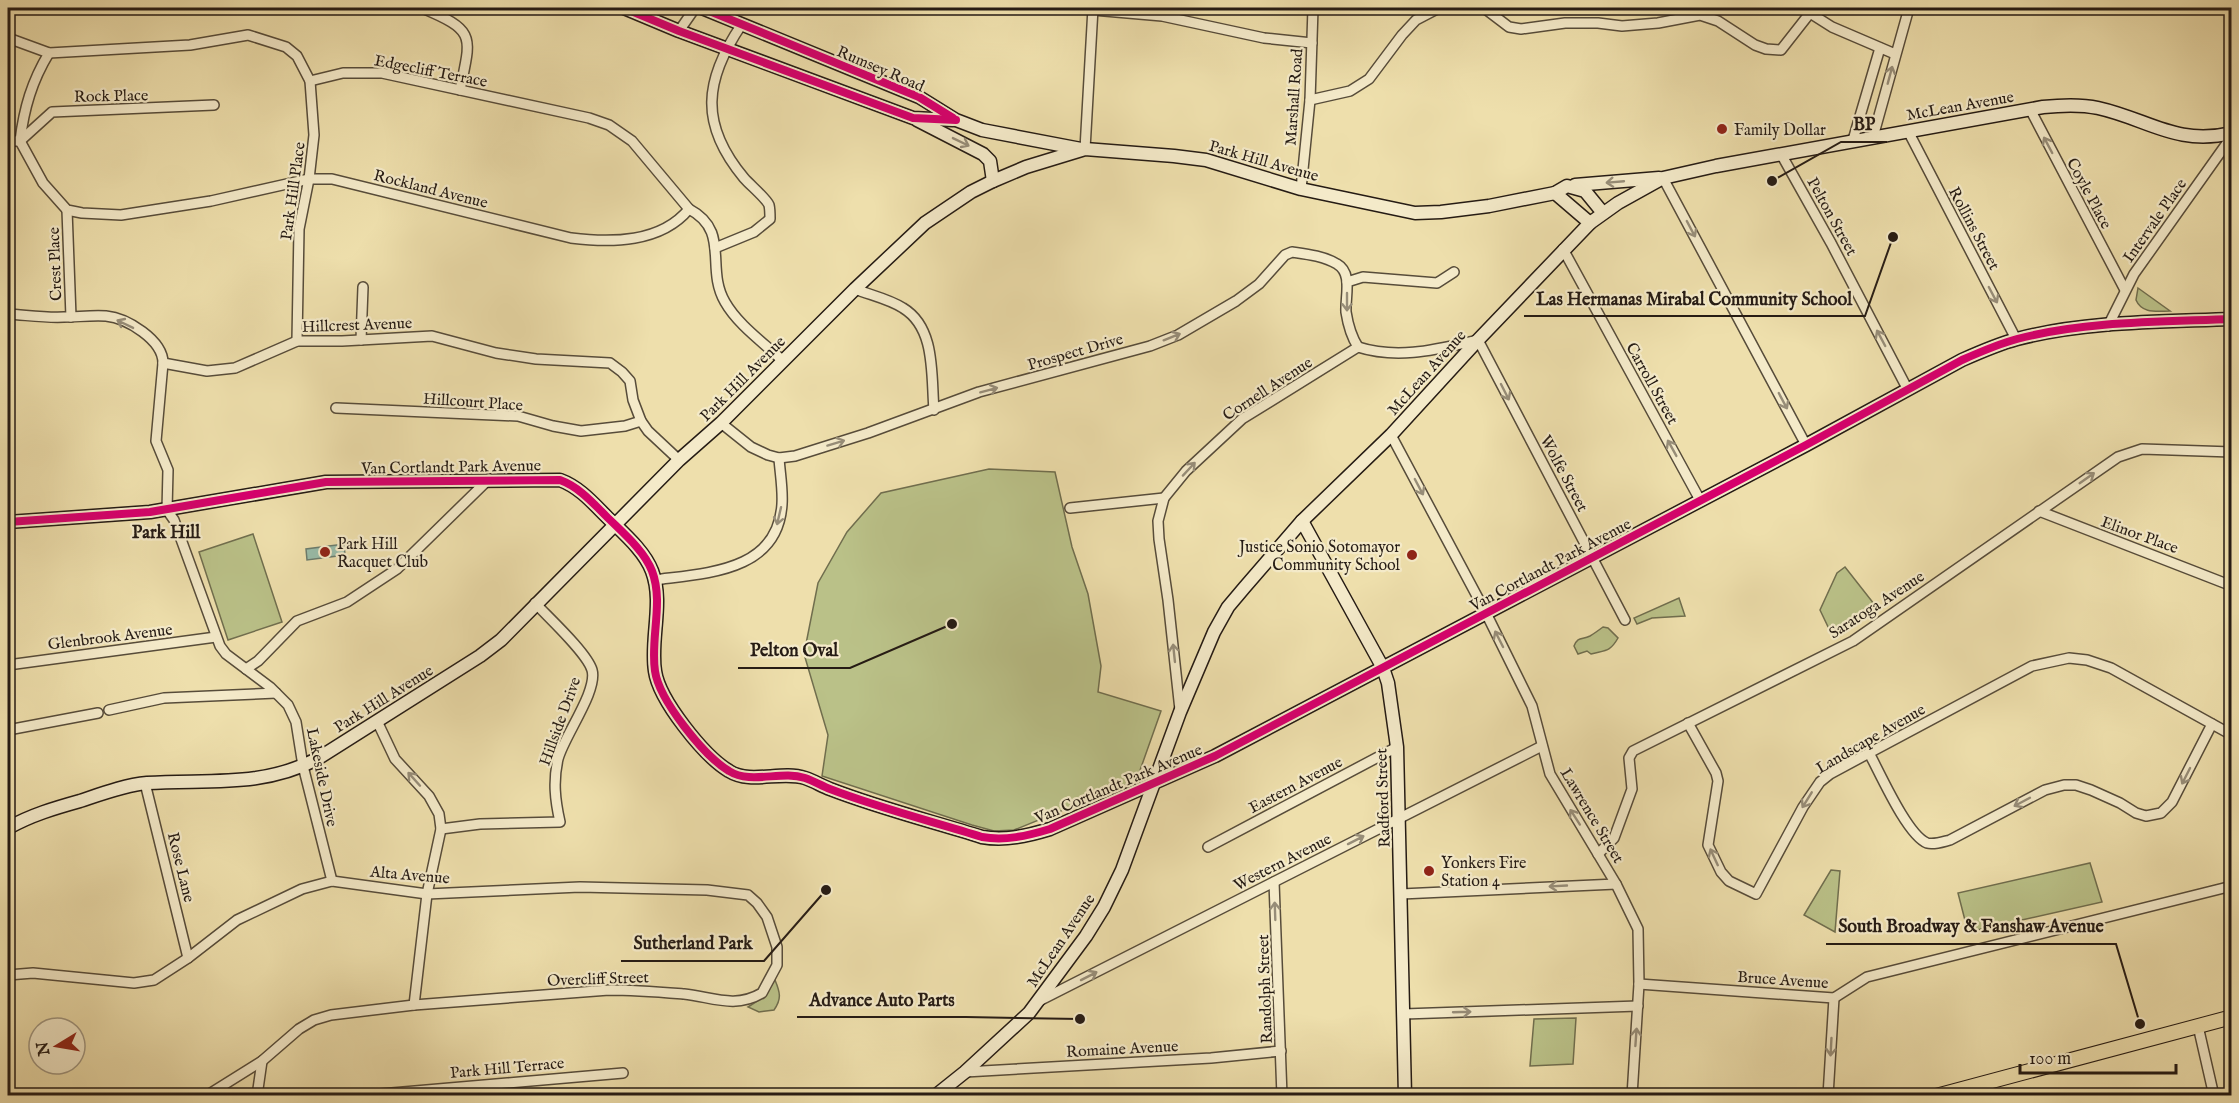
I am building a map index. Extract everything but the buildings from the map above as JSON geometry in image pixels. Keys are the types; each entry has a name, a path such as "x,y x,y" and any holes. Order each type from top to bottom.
{"main road":[{"path":"1936,1095 2232,1017"}],"street":[{"path":"422,8 452,20 464,31 468,49 460,90"},
{"name":"Rumsey Road","path":"624,8 679,31 913,118 956,120"},
{"path":"679,31 695,8"},
{"name":"Rumsey Road","path":"702,8 919,97 956,120 982,130 1085,150"},
{"name":"Marshall Road","path":"1301,189 1310,100 1313,8"},
{"path":"1310,100 1344,93 1369,79 1416,20 1439,8"},
{"path":"1484,8 1509,27 1521,29 1565,23 1623,26 1658,23 1700,15 1718,21 1755,45 1766,49 1781,50 1806,10 1832,27 1895,54"},
{"path":"1873,137 1909,8"},
{"path":"1085,150 1093,9 1162,16 1264,38 1312,43"},
{"path":"716,248 754,232 770,219 769,205 731,162 719,140 711,110 714,76 726,48 742,24"},
{"path":"8,38 49,53 190,45 248,35 286,47 297,56 310,81"},
{"path":"1853,140 1880,48"},
{"path":"49,53 36,75 28,96 20,141 43,183 67,210"},
{"name":"Edgecliff Terrace","path":"310,81 343,73 382,73 589,118 609,125 632,141 689,209"},
{"name":"Park Hill Place","path":"297,341 299,229 309,179 314,135 310,81"},
{"name":"Rock Place","path":"20,141 52,112 214,105"},
{"name":"McLean Avenue","path":"935,1095 1006,1035 1036,1002 1086,936 1104,907 1122,870 1180,712 1214,632 1228,607 1302,521 1391,435 1563,249 1603,213 1663,178 1853,140 2061,105 2107,110 2175,134 2200,137 2232,135"},
{"name":"Coyle Place","path":"2030,109 2125,290"},
{"path":"913,118 983,154 990,161 993,181"},
{"name":"Rollins Street","path":"1908,131 2016,339"},
{"name":"Intervale Place","path":"2108,326 2134,274 2232,135"},
{"path":"8,141 20,141"},
{"name":"Park Hill Avenue","path":"8,828 30,817 104,793 145,783 252,780 303,766 480,656 501,640 679,460 721,423 855,289 925,223 971,192 1026,167 1085,150 1174,156 1206,160 1301,189 1414,213 1441,213 1470,209 1555,193 1567,186"},
{"name":"Pelton Street","path":"1781,154 1831,243 1908,390"},
{"path":"1567,186 1663,178 1806,445"},
{"name":"Rockland Avenue","path":"67,210 121,215 211,201 309,179 332,179 571,238 598,241 622,240 658,231 681,219 689,209"},
{"path":"1567,186 1585,191 1603,213"},
{"path":"1555,193 1590,223"},
{"path":"689,209 700,215 711,227 716,248 718,287 726,303 744,326 783,361"},
{"name":"Crest Place","path":"67,210 71,317"},
{"name":"Carroll Street","path":"1563,249 1700,500"},
{"name":"Prospect Drive","path":"779,458 795,456 868,434 979,392 1150,346 1179,335 1236,301 1259,284 1285,255 1292,252 1335,262 1345,273 1347,282"},
{"path":"1454,272 1437,283 1363,277 1347,282 1347,317 1352,338 1358,347 1374,351 1421,353 1478,340"},
{"path":"361,340 363,288"},
{"path":"855,289 902,307 919,321 930,352 934,410"},
{"path":"8,314 107,316 125,322 158,346 163,363"},
{"name":"Van Cortlandt Park Avenue","path":"8,522 167,510 221,498 326,482 560,480 580,491 645,558 656,590 655,671 660,687 672,711 728,771 751,777 788,775 804,778 830,789 982,837 995,839 1029,835 1050,829 1215,756 1806,445 1962,360 2016,339 2052,332 2108,326 2232,319"},
{"name":"Hillcrest Avenue","path":"163,363 207,371 235,368 297,341 432,336 496,353 610,363 630,381 633,400 641,421 657,441 679,460"},
{"name":"Wolfe Street","path":"1478,340 1625,620"},
{"name":"Cornell Avenue","path":"1180,712 1159,539 1158,521 1164,498 1186,471 1242,419 1358,347"},
{"name":"Lakeside Drive","path":"163,363 156,441 168,470 167,510 174,520 216,637 226,654 276,693 288,705 296,722 303,766 332,881"},
{"name":"Hillcourt Place","path":"336,408 518,416 581,431 626,426 641,421"},
{"path":"654,580 699,574 742,564 762,551 779,522 782,504 779,458 751,447 721,423"},
{"name":"Lawrence Street","path":"1391,435 1486,613 1532,706 1550,774 1616,884 1638,929 1639,984 1632,1095"},
{"name":"Saratoga Avenue","path":"1598,854 1614,838 1632,789 1629,758 1634,751 1853,640 2125,453 2149,449 2232,452"},
{"path":"246,669 258,661 297,621 347,602 397,568 489,479"},
{"path":"1070,508 1164,498"},
{"name":"Elinor Place","path":"2039,511 2232,585"},
{"name":"Radford Street","path":"1302,521 1383,668 1388,683 1397,747 1405,1095"},
{"name":"Hillside Drive","path":"441,829 480,824 560,822 554,784 559,757 591,686 592,670 583,655 536,603"},
{"name":"Glenbrook Avenue","path":"8,665 216,637"},
{"name":"Landscape Avenue","path":"1688,723 1718,781 1708,845 1721,872 1729,881 1756,894 1814,790 1830,774 2032,666 2069,658 2087,660 2111,668 2232,735"},
{"path":"109,710 164,698 276,693"},
{"path":"8,730 98,713"},
{"path":"377,721 395,759 429,796 439,814 441,829 427,894 414,1005"},
{"path":"1869,753 1905,820 1918,837 1928,843 1936,844 1950,840 2045,790 2064,785 2076,785 2091,790 2146,816 2161,813 2172,802 2212,724"},
{"name":"Western Avenue","path":"1036,1002 1542,746"},
{"name":"Eastern Avenue","path":"1208,847 1397,747"},
{"name":"Rose Lane","path":"145,783 188,958"},
{"name":"Alta Avenue","path":"8,975 33,973 134,983 154,980 188,958 237,920 302,889 332,881 427,894 580,886 707,890 748,895 767,917 777,947 777,965 771,975"},
{"name":"Randolph Street","path":"1274,882 1282,1095"},
{"path":"1401,894 1616,884"},
{"name":"Bruce Avenue","path":"1639,984 1834,998 1868,977 2232,886"},
{"name":"Overcliff Street","path":"206,1095 262,1061 299,1029 314,1020 331,1015 414,1005 638,990 692,995 717,1001 739,1001 762,993 771,975"},
{"path":"1828,1095 1834,998"},
{"path":"1404,1014 1638,1006"},
{"path":"2198,1026 2214,1095"},
{"name":"Romaine Avenue","path":"965,1072 1211,1058 1281,1051"},
{"path":"257,1095 262,1061"},
{"name":"Park Hill Terrace","path":"357,1095 623,1073"}],"green space":[{"path":"2138,288 2170,311 2150,311 2142,308 2136,300"},
{"path":"989,469 1055,472 1072,547 1088,594 1101,666 1098,692 1161,711 1138,776 1132,782 1014,830 994,831 822,776 828,735 804,654 818,583 847,532 881,493"},
{"path":"253,534 282,622 228,640 199,552"},
{"path":"1845,567 1878,609 1831,633 1820,610 1837,573"},
{"path":"1679,598 1685,616 1652,618 1637,624 1634,618"},
{"path":"1603,627 1608,628 1618,638 1613,646 1600,652 1591,654 1587,651 1578,654 1574,646 1577,641"},
{"path":"2090,863 2102,902 1968,932 1958,893"},
{"path":"1831,870 1840,871 1835,932 1804,915"},
{"path":"775,980 779,995 774,1010 759,1012 748,1007 759,1000"},
{"path":"1576,1018 1573,1064 1530,1066 1534,1019"}],"shaded area":[{"name":"Park Hill Racquet Club","path":"344,544 345,555 307,560 306,549"}],"cycle path":[{"path":"624,8 679,31 913,118 956,120"},
{"path":"702,8 919,97 953,118"},
{"path":"8,522 150,512 326,482 560,480 590,500 632,542 648,563 657,595 654,659 658,683 684,726 719,764 729,771 747,777 796,776 805,778 867,802 982,837 1008,838 1050,829 1215,756 1982,351 2017,339 2070,329 2124,323 2232,319"}],"place":[{"name":"Family Dollar","path":"1722,129"},
{"name":"BP","path":"1772,181"},
{"name":"Las Hermanas Mirabal Community School","path":"1893,237"},
{"name":"Park Hill Racquet Club","path":"325,552"},
{"name":"Justice Sonio Sotomayor Community School","path":"1412,555"},
{"name":"Pelton Oval","path":"952,624"},
{"name":"Yonkers Fire Station 4","path":"1429,871"},
{"name":"Sutherland Park","path":"826,890"},
{"name":"Advance Auto Parts","path":"1080,1019"},
{"name":"South Broadway & Fanshaw Avenue","path":"2140,1024"}],"district":[{"name":"Park Hill","path":"166,532"}]}
